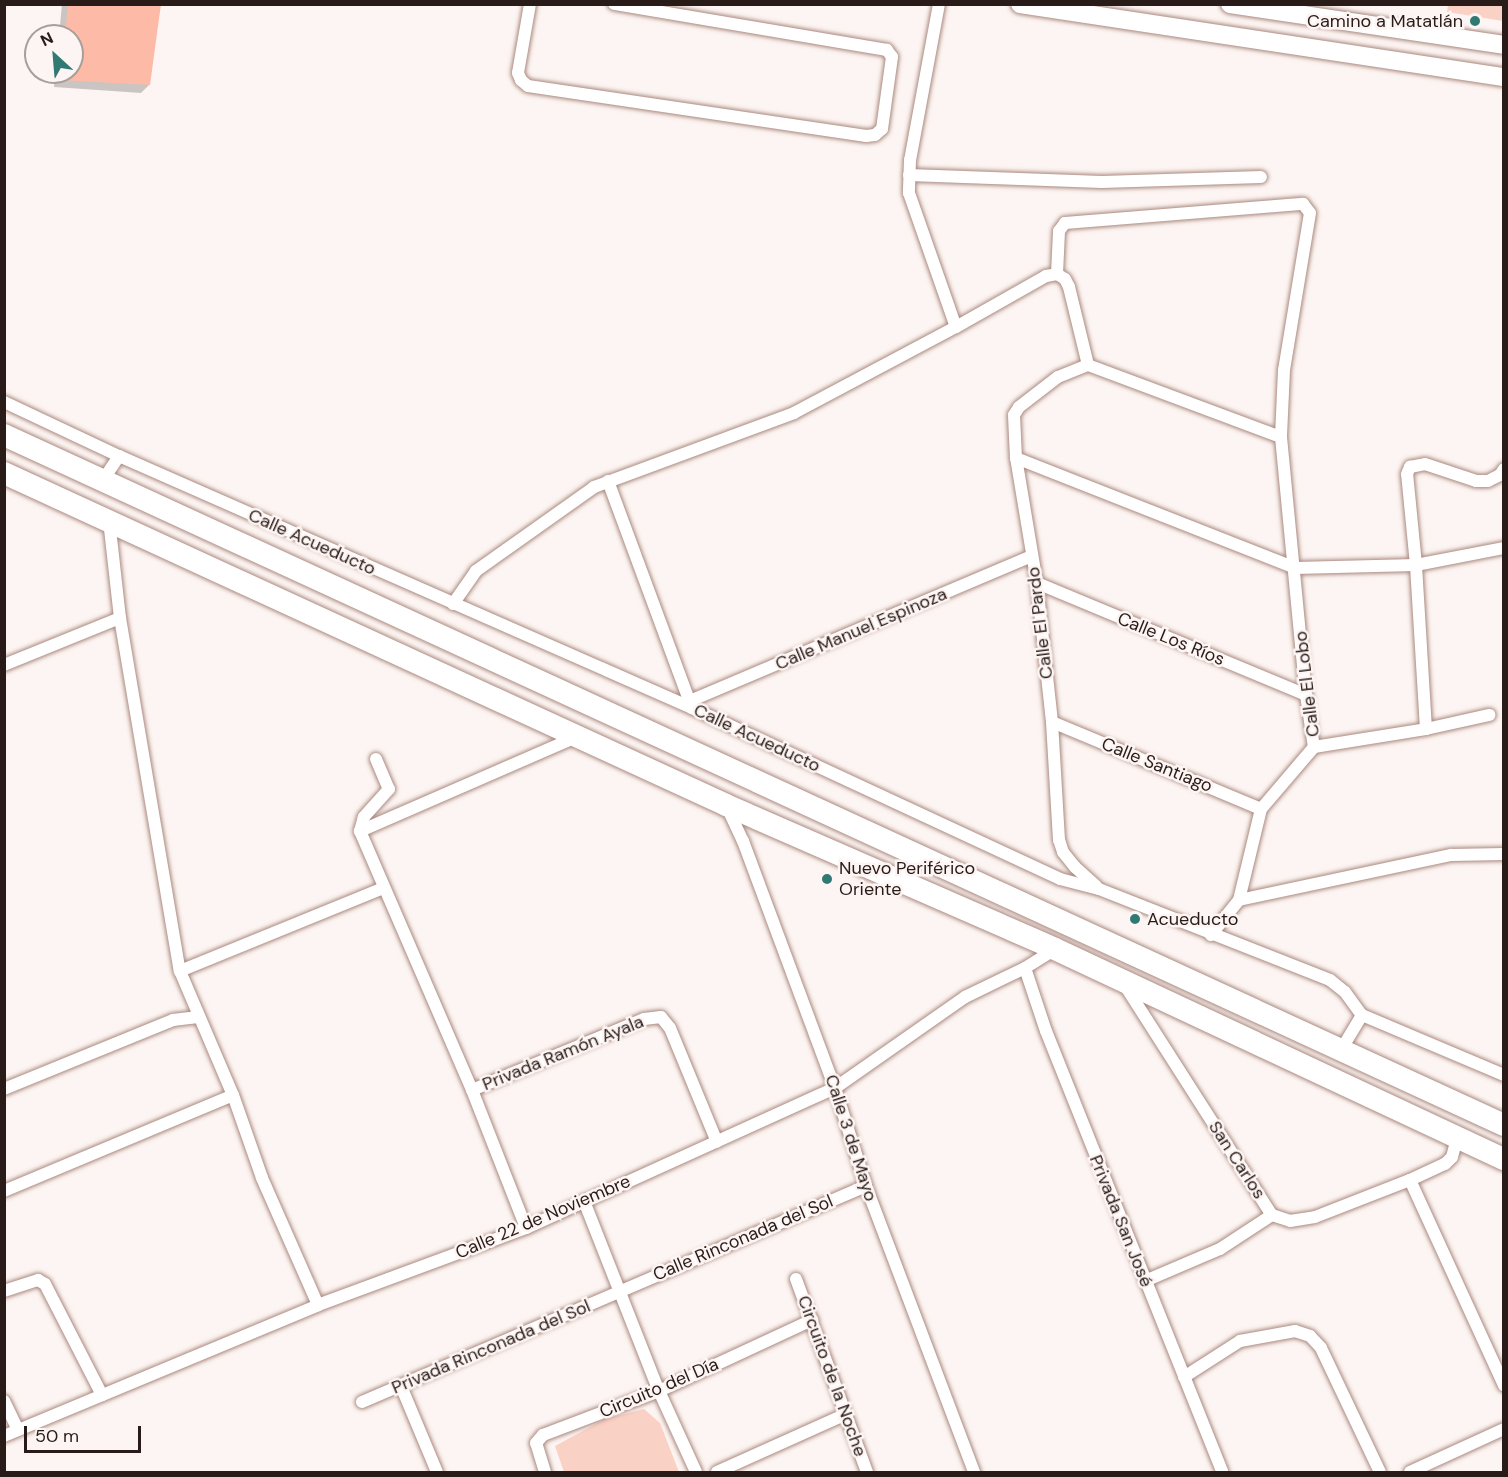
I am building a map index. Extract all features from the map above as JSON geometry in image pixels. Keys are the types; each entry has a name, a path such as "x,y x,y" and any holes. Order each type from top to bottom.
{"highway":[{"path":"4,435 1503,1125"},
{"path":"4,472 726,805 1055,949 1123,983 1503,1159"}],"street":[{"path":"530,4 518,73 521,80 528,86 866,136 875,135 882,129 892,57 887,50 614,4"},
{"path":"939,4 909,175 909,193 956,327"},
{"path":"1020,4 1503,77"},
{"path":"1230,4 1500,44"},
{"path":"909,175 1102,182 1261,177"},
{"name":"Calle El Lobo","path":"1057,274 1059,231 1065,223 1303,204 1310,213 1284,370 1281,437 1306,695 1314,747 1262,808 1239,900 1211,935"},
{"path":"453,604 476,571 594,487 794,413 956,327 1046,276 1057,274 1065,279 1069,287 1088,365 1281,437"},
{"name":"Calle El Pardo","path":"1088,365 1071,370 1019,407 1014,415 1016,458 1036,583 1052,722 1059,840 1063,852 1075,867 1099,889"},
{"name":"Calle Acueducto","path":"4,402 118,456 453,604 691,705 1060,879 1099,889 1330,980 1345,992 1362,1015 1503,1075"},
{"path":"103,480 118,456"},
{"path":"1016,458 1295,568 1416,565 1503,548"},
{"path":"1426,729 1416,565 1406,482 1410,468 1425,464 1476,481 1488,481 1500,475 1503,469"},
{"path":"608,481 691,705"},
{"path":"109,520 120,618 180,970 233,1095 262,1178 318,1305"},
{"name":"Calle Manuel Espinoza","path":"691,705 1032,556"},
{"name":"Calle Los Ríos","path":"1036,583 1306,695"},
{"path":"4,664 120,618"},
{"path":"1314,747 1426,729 1489,715"},
{"name":"Calle Santiago","path":"1052,722 1262,808"},
{"path":"360,831 577,736"},
{"path":"376,759 389,789 364,817 360,831 472,1090 526,1228"},
{"name":"Calle 3 de Mayo","path":"726,805 743,841 835,1088 866,1186 974,1473"},
{"path":"1239,900 1451,855 1503,854"},
{"path":"180,970 383,888"},
{"name":"Calle 22 de Noviembre","path":"4,1436 318,1305 526,1228 717,1143 835,1088 965,997 1025,968 1055,949"},
{"name":"Privada San José","path":"1025,968 1046,1031 1222,1473"},
{"name":"San Carlos","path":"1123,983 1272,1215 1290,1221 1315,1216 1410,1180 1445,1164 1452,1157 1457,1138"},
{"path":"1341,1050 1362,1015"},
{"path":"4,1089 173,1020 198,1017"},
{"name":"Privada Ramón Ayala","path":"472,1090 644,1019 661,1017 670,1028 717,1143"},
{"path":"4,1191 233,1095"},
{"path":"1410,1180 1503,1385"},
{"name":"Calle Rinconada del Sol","path":"620,1291 866,1186"},
{"path":"584,1201 659,1391 696,1473"},
{"path":"1145,1281 1220,1249 1272,1215"},
{"path":"4,1291 39,1280 45,1284 102,1395"},
{"name":"Circuito de la Noche","path":"796,1280 867,1473"},
{"name":"Privada Rinconada del Sol","path":"362,1402 620,1291"},
{"name":"Circuito del Día","path":"545,1473 536,1443 543,1435 659,1391 812,1320"},
{"path":"1184,1377 1240,1341 1295,1331 1310,1336 1321,1348 1380,1473"},
{"path":"401,1386 437,1473"},
{"path":"4,1401 18,1430"},
{"path":"717,1473 846,1414"},
{"path":"1410,1473 1503,1429"}],"shaded area":[{"path":"1448,5 1503,5 1503,21 1447,12"},
{"path":"644,1409 660,1423 679,1472 564,1472 555,1446 605,1419"}],"building":[{"path":"68,4 161,4 150,85 84,81 84,24 66,24"}],"place":[{"name":"Camino a Matatlán","path":"1475,21"},
{"name":"Nuevo Periférico Oriente","path":"827,879"},
{"name":"Acueducto","path":"1135,919"}]}
